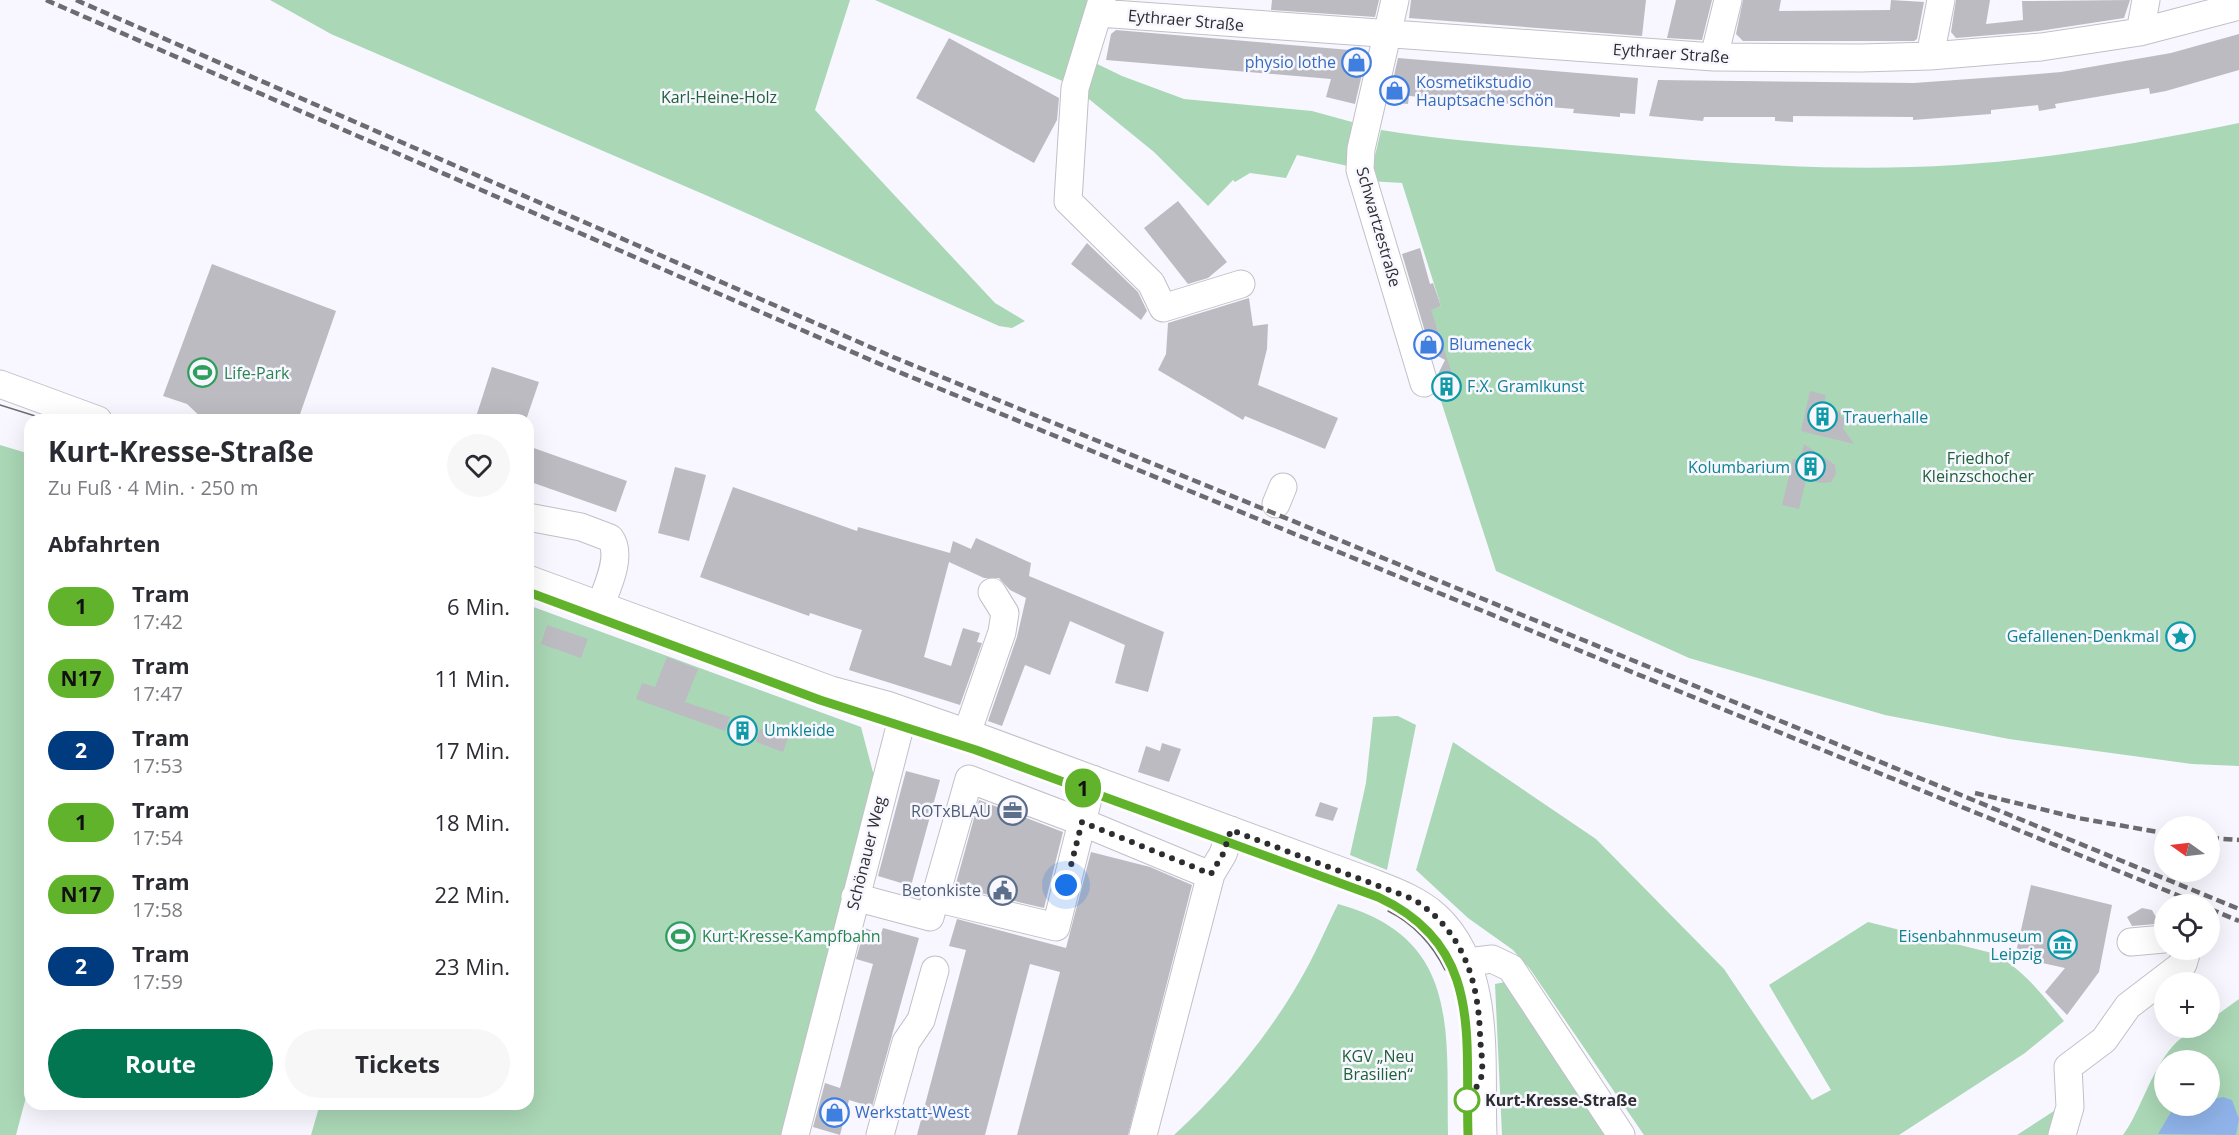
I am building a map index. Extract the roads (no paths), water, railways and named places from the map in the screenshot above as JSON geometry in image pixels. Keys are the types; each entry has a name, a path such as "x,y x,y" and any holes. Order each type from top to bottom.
{"street":[{"name":"Schwartzestraße","path":"1395,0 1361,148 1360,170 1424,382"},
{"path":"1714,57 1728,0"},
{"path":"1930,56 1941,0"},
{"path":"2140,32 2146,0"},
{"name":"Eythraer Straße","path":"1101,7 1386,34 1714,57 1930,56 2041,47 2140,32 2239,6"},
{"path":"1101,7 1075,88 1068,201 1151,283 1163,308 1241,284"},
{"path":"0,384 82,414"},
{"path":"534,518 581,527 610,538 615,548 609,582 600,606"},
{"path":"534,581 831,690 904,711 967,733 1413,899 1435,915 1448,929 1468,962 1478,999 1483,1135"},
{"path":"967,733 1002,632 1005,612 992,592"},
{"name":"Schönauer Weg","path":"795,1135 904,711"},
{"path":"855,897 930,917 969,779 1211,874"},
{"path":"935,898 1056,927 1092,779"},
{"path":"1143,1135 1211,874 1223,854 1231,830"},
{"path":"2131,942 2154,940"},
{"path":"1468,962 1492,959 1511,968 1622,1135"},
{"path":"2062,1135 2070,1107 2067,1067 2104,1040 2128,1006 2183,964 2184,960"},
{"path":"880,1135 906,1042 921,1020 935,970"}],"water":[{"path":"2220,1098 2232,1100 2239,1119 2236,1135 2158,1134 2169,1116 2220,1116"}],"tram line":[{"path":"0,405 29,414"},
{"path":"534,594 820,700 976,750 1378,897 1412,917 1436,941 1452,968 1462,997 1466,1029 1468,1135"},
{"name":"1","path":"534,594 820,700 976,750 1089,790 1378,897 1410,913 1433,934 1444,949 1458,977 1463,1003 1468,1135"},
{"path":"1388,911 1406,922 1421,936 1435,952 1445,970"}],"railway":[{"path":"46,0 889,368 2175,894"},
{"path":"76,0 893,357 2239,909"},
{"path":"1975,793 2078,818 2154,831"},
{"path":"2220,839 2239,840"},
{"path":"2220,913 2239,921"}],"place":[{"name":"physio lothe","path":"1357,62"},
{"name":"Kosmetikstudio Hauptsache schön","path":"1395,91"},
{"name":"Blumeneck","path":"1428,344"},
{"name":"Life-Park","path":"203,373"},
{"name":"F.X. Gramlkunst","path":"1446,386"},
{"name":"Trauerhalle","path":"1822,417"},
{"name":"Kolumbarium","path":"1811,467"},
{"name":"Gefallenen-Denkmal","path":"2180,636"},
{"name":"Umkleide","path":"743,730"},
{"name":"ROTxBLAU","path":"1012,811"},
{"name":"Betonkiste","path":"1002,890"},
{"name":"Kurt-Kresse-Kampfbahn","path":"681,936"},
{"name":"Eisenbahnmuseum Leipzig","path":"2063,945"},
{"name":"Kurt-Kresse-Straße","path":"1467,1100"},
{"name":"Werkstatt-West","path":"834,1112"}],"park label":[{"name":"Karl-Heine-Holz","path":"719,97"},
{"name":"Friedhof Kleinzschocher","path":"1978,467"},
{"name":"KGV „Neu Brasilien“","path":"1378,1065"}]}
